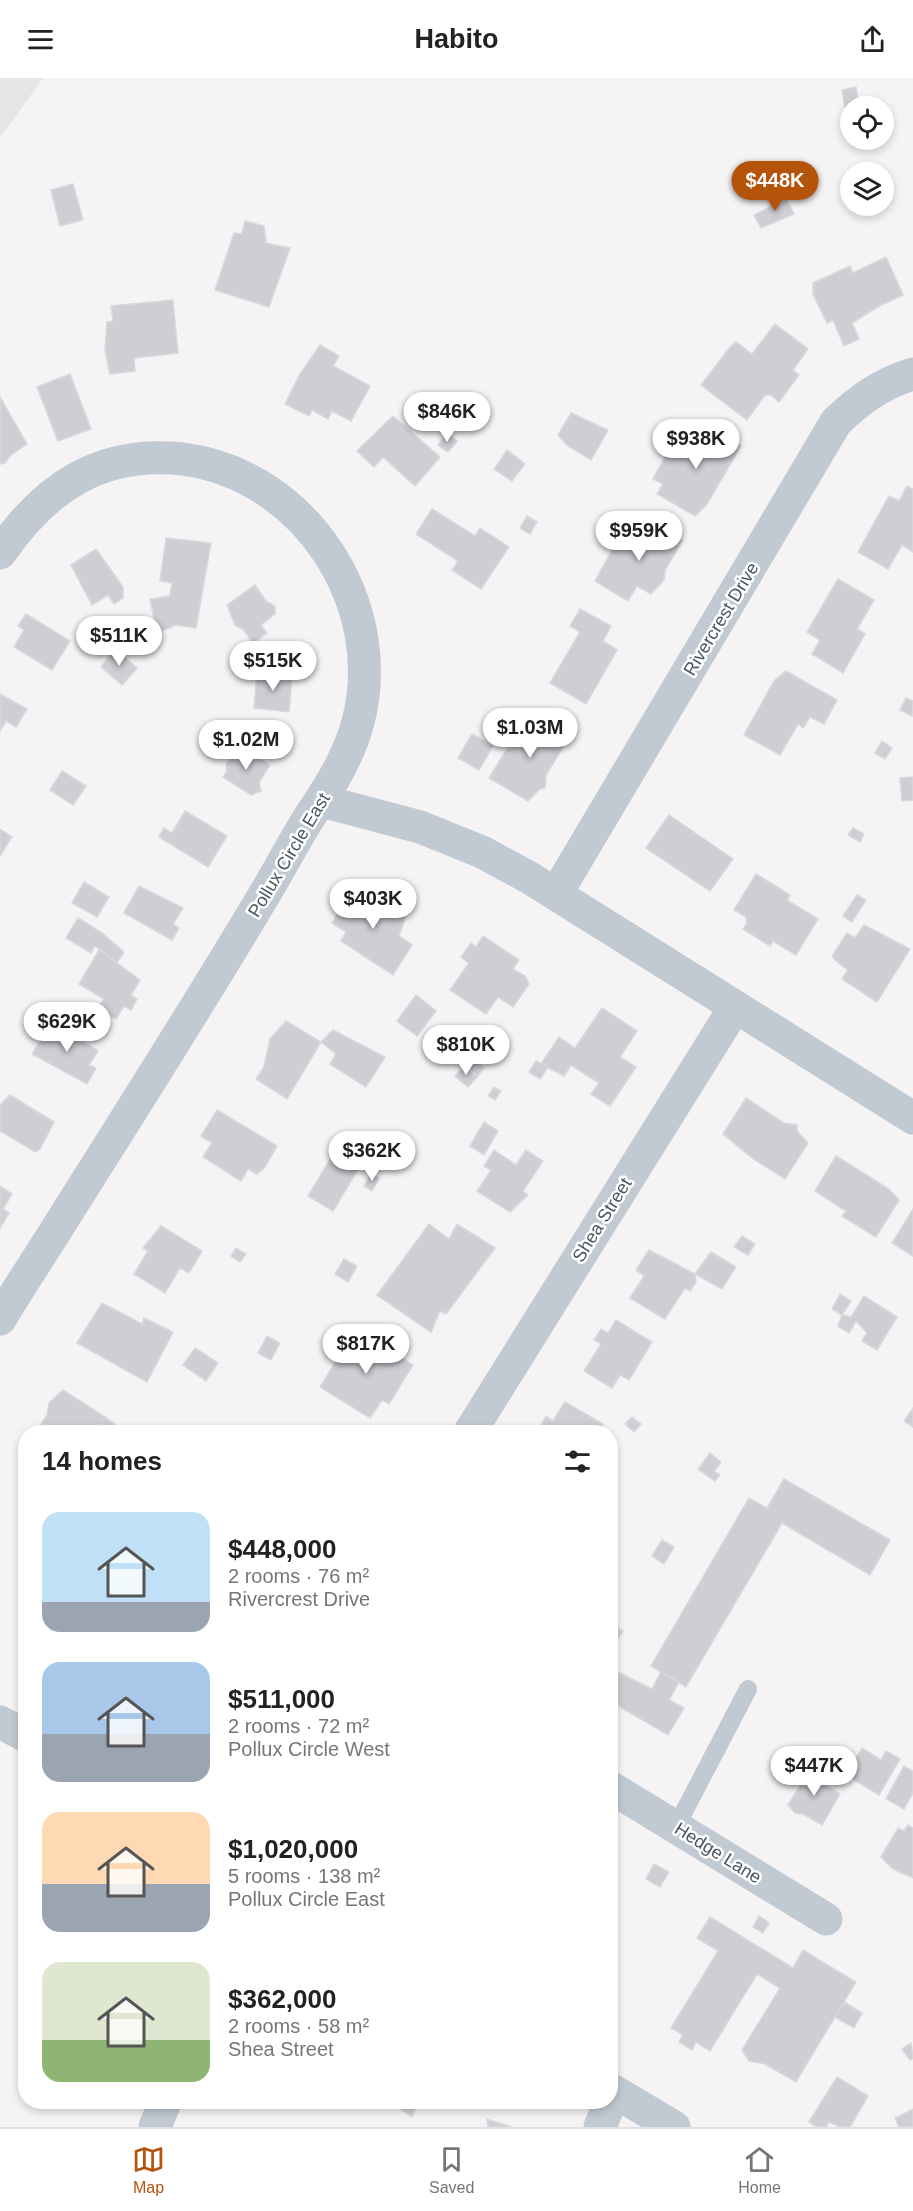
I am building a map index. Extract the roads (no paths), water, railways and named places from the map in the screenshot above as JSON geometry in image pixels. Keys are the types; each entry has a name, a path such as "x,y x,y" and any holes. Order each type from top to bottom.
{"street":[{"name":"Rivercrest Drive","path":"556,894 812,467 836,422 859,400 877,388 913,374"},
{"name":"Pollux Circle East","path":"0,553 31,512 63,485 95,469 128,460 164,457 199,461 232,472 277,498 312,529 335,560 357,612 364,640 365,681 358,722 344,762 322,801 228,957 0,1319"},
{"path":"322,801 430,831 483,852 556,894 913,1118"},
{"name":"Shea Street","path":"474,1425 735,1007"},
{"path":"0,1722 18,1732"},
{"name":"Hedge Lane","path":"618,1792 826,1919"},
{"path":"618,2099 674,2127"},
{"path":"155,2127 162,2109"},
{"path":"600,2127 606,2109"}],"lane":[{"path":"676,1827 748,1689"}]}
